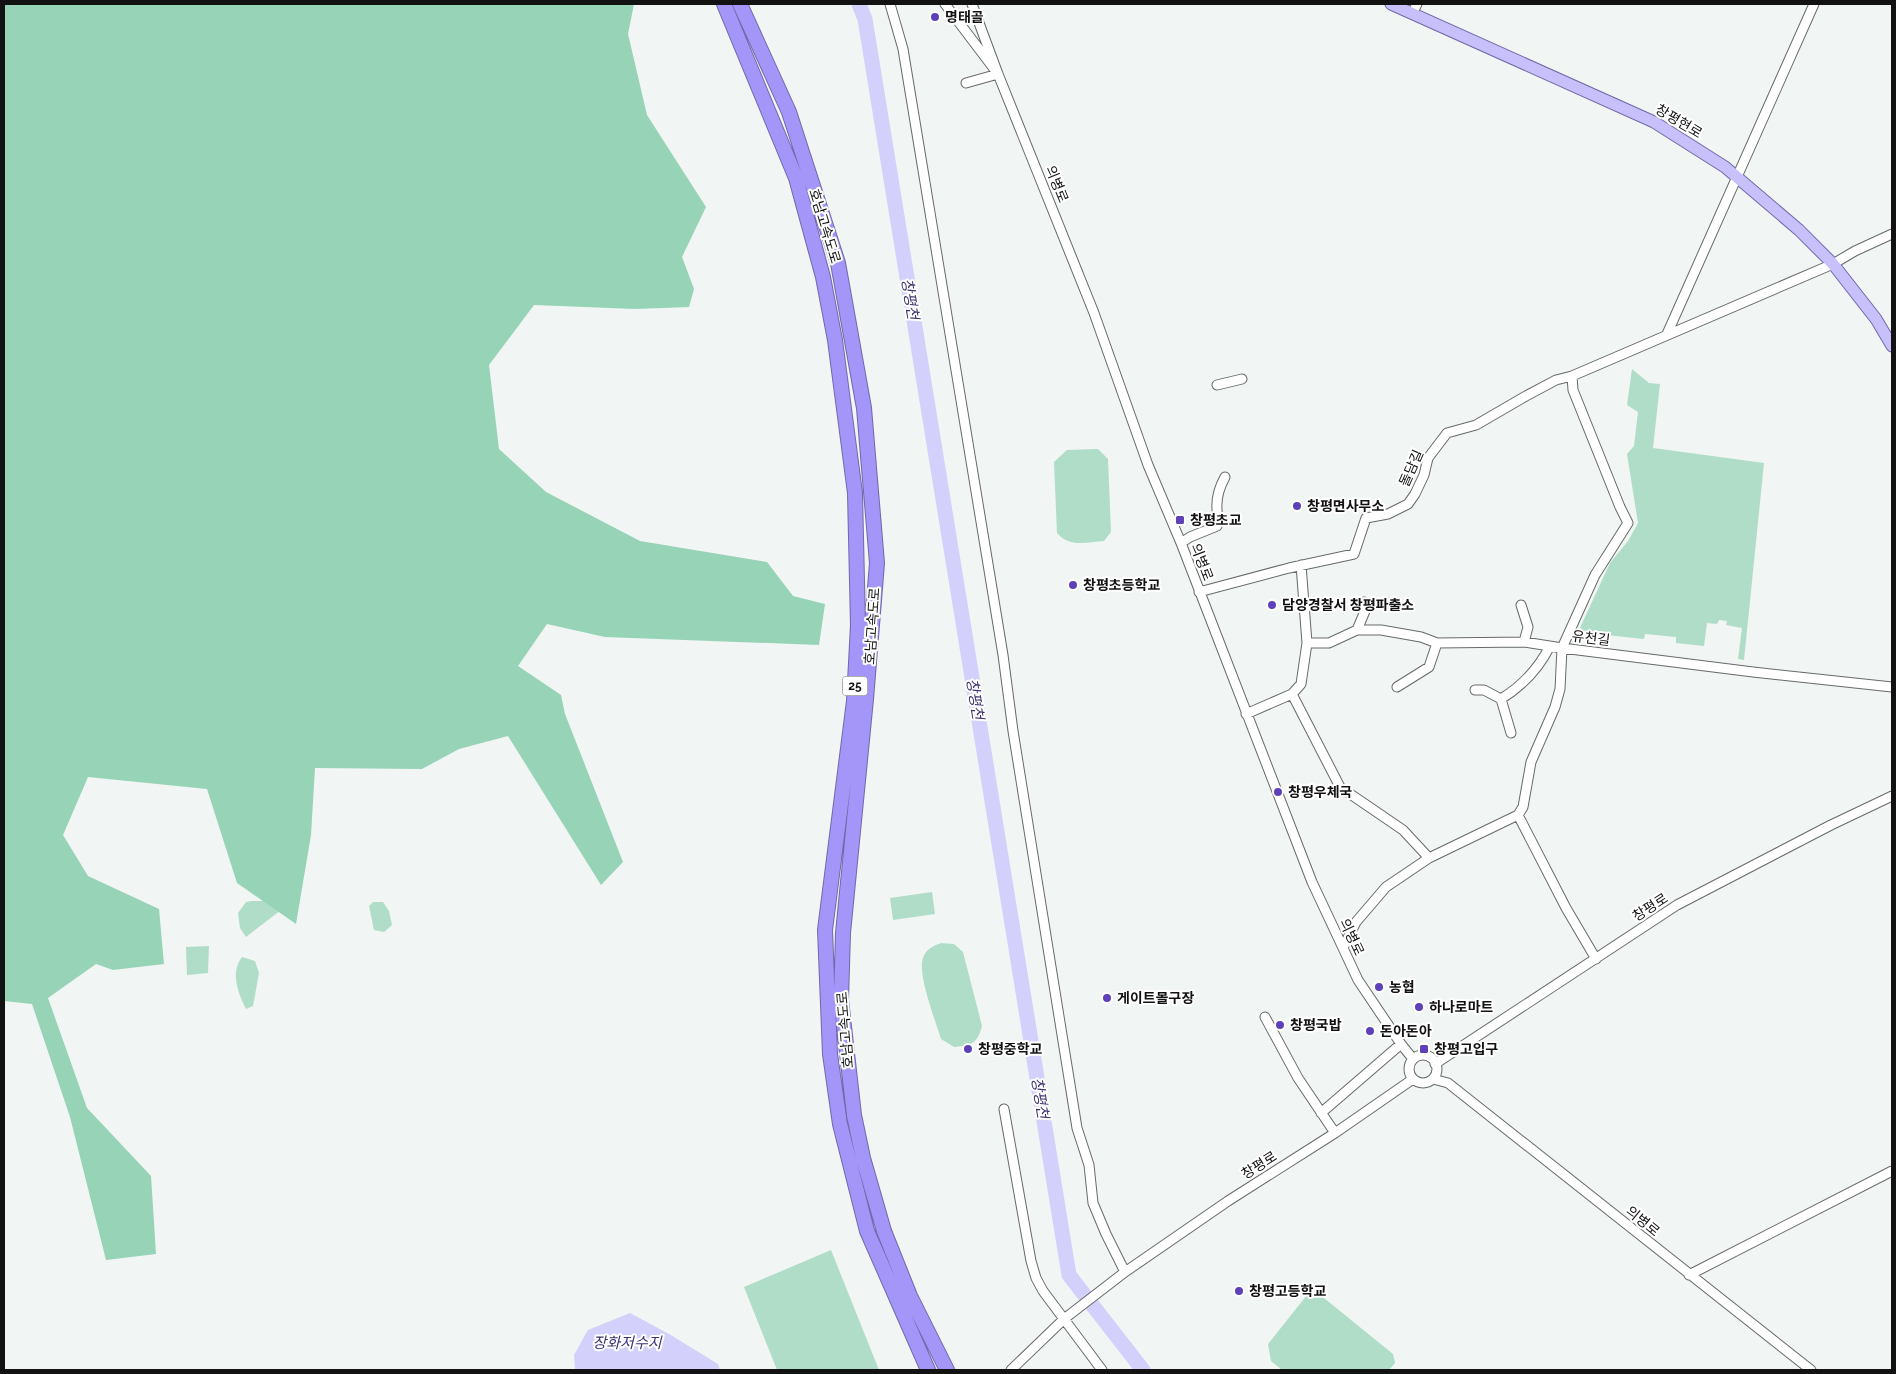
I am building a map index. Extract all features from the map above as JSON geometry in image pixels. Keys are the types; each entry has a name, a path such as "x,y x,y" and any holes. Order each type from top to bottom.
{"highway":[{"name":"호남고속도로","path":"724,4 796,178 823,277 836,340 855,493 858,625 854,701 825,930 830,1054 840,1124 868,1231 928,1370"},
{"name":"호남고속도로","path":"740,4 789,112 838,263 864,408 877,563 843,933 841,1000 854,1114 863,1158 884,1231 910,1296 944,1366"}],"main road":[{"name":"창평현로","path":"1391,4 1415,9 1654,122 1725,167 1799,230 1833,264 1876,319 1892,346"}],"street":[{"path":"890,4 903,49 1003,655 1013,731 1077,1128 1090,1165 1094,1203 1123,1275"},
{"path":"945,4 998,74 966,83"},
{"name":"의병로","path":"972,4 1094,314 1148,465 1181,543 1312,882 1358,980 1413,1059"},
{"path":"1667,334 1814,4"},
{"path":"1307,643 1329,643 1357,630 1380,630 1413,635 1437,643 1524,642 1562,648 1595,575 1628,523 1620,508 1573,390 1572,376 1833,264 1855,251 1892,234"},
{"name":"돌담길","path":"1199,592 1301,565 1354,554 1366,518 1388,514 1408,504 1418,488 1428,458 1448,433 1476,425 1548,384 1572,376"},
{"path":"1217,385 1242,379"},
{"path":"1181,543 1190,537 1217,526 1219,520 1217,509 1218,489 1225,477"},
{"path":"1246,714 1292,694 1301,684 1307,643 1301,565"},
{"path":"1357,630 1366,611 1364,602"},
{"path":"1521,605 1528,627 1524,642"},
{"path":"1397,687 1429,667 1437,643"},
{"path":"1502,699 1523,682 1543,659 1550,646"},
{"name":"유천길","path":"1518,816 1523,807 1532,762 1555,707 1560,689 1562,648 1892,687"},
{"path":"1475,690 1484,690 1502,699 1511,733"},
{"path":"1292,694 1340,787 1403,830 1429,858"},
{"name":"창평로","path":"1435,1064 1677,904 1830,825 1892,796"},
{"path":"1342,948 1356,922 1386,887 1429,858 1518,816 1566,908 1596,959"},
{"path":"1265,1017 1298,1078 1335,1133"},
{"path":"1322,1113 1401,1044"},
{"path":"1423,1055 1432,1058 1435,1064 1437,1071 1433,1079 1425,1083 1416,1082 1409,1070 1413,1059 1423,1055"},
{"name":"창평로","path":"1011,1370 1064,1319 1123,1275 1228,1201 1335,1133 1413,1079"},
{"name":"의병로","path":"1433,1079 1448,1083 1810,1370"},
{"path":"1004,1109 1031,1261 1036,1278 1043,1291 1102,1370"},
{"path":"1689,1275 1892,1171"}],"green space":[{"path":"4,4 634,4 628,34 647,115 706,207 682,257 694,289 689,307 635,309 534,305 489,365 499,449 546,492 640,541 767,562 793,596 825,604 819,645 605,637 547,624 518,666 561,695 565,714 623,862 601,885 508,736 459,749 422,769 315,768 311,835 296,924 237,883 207,789 88,777 63,835 88,876 159,909 164,964 113,970 96,964 48,998 87,1108 151,1176 156,1254 106,1260 70,1117 32,1004 4,1001"},
{"path":"1632,369 1649,383 1660,384 1653,448 1764,463 1744,660 1738,659 1742,628 1726,625 1727,621 1719,620 1717,624 1707,623 1704,646 1676,643 1676,637 1645,634 1644,639 1578,632 1610,563 1628,541 1638,523 1627,454 1634,446 1638,412 1627,405"},
{"path":"1098,449 1108,459 1111,532 1104,541 1079,543 1067,541 1057,533 1054,462 1067,450"},
{"path":"932,892 935,914 893,920 890,898"},
{"path":"270,901 281,910 246,937 240,928 238,913 246,902"},
{"path":"373,902 383,902 389,911 392,925 384,932 374,930 369,906"},
{"path":"941,943 954,944 963,952 982,1026 978,1037 973,1043 954,1047 941,1039 925,986 922,965 924,955 928,950"},
{"path":"209,946 208,973 187,975 186,947"},
{"path":"242,957 255,961 259,973 253,1006 246,1009 236,983 236,970"},
{"path":"831,1250 879,1370 777,1370 744,1287"},
{"path":"1319,1294 1393,1354 1395,1363 1389,1370 1282,1370 1271,1361 1268,1344 1307,1295"}],"water":[{"name":"장화저수지","path":"630,1313 718,1364 720,1370 575,1370 574,1355 588,1330"}],"waterway":[{"name":"창평천","path":"859,4 865,19 1069,1275 1143,1370"}],"place":[{"name":"명태골","path":"935,17"},
{"name":"창평면사무소","path":"1297,506"},
{"name":"창평초교","path":"1180,520"},
{"name":"창평초등학교","path":"1073,585"},
{"name":"담양경찰서 창평파출소","path":"1272,605"},
{"name":"창평우체국","path":"1278,792"},
{"name":"농협","path":"1379,987"},
{"name":"게이트볼구장","path":"1107,998"},
{"name":"하나로마트","path":"1419,1007"},
{"name":"창평국밥","path":"1280,1025"},
{"name":"돈아돈아","path":"1370,1031"},
{"name":"창평중학교","path":"968,1049"},
{"name":"창평고입구","path":"1424,1049"},
{"name":"창평고등학교","path":"1239,1291"}]}
